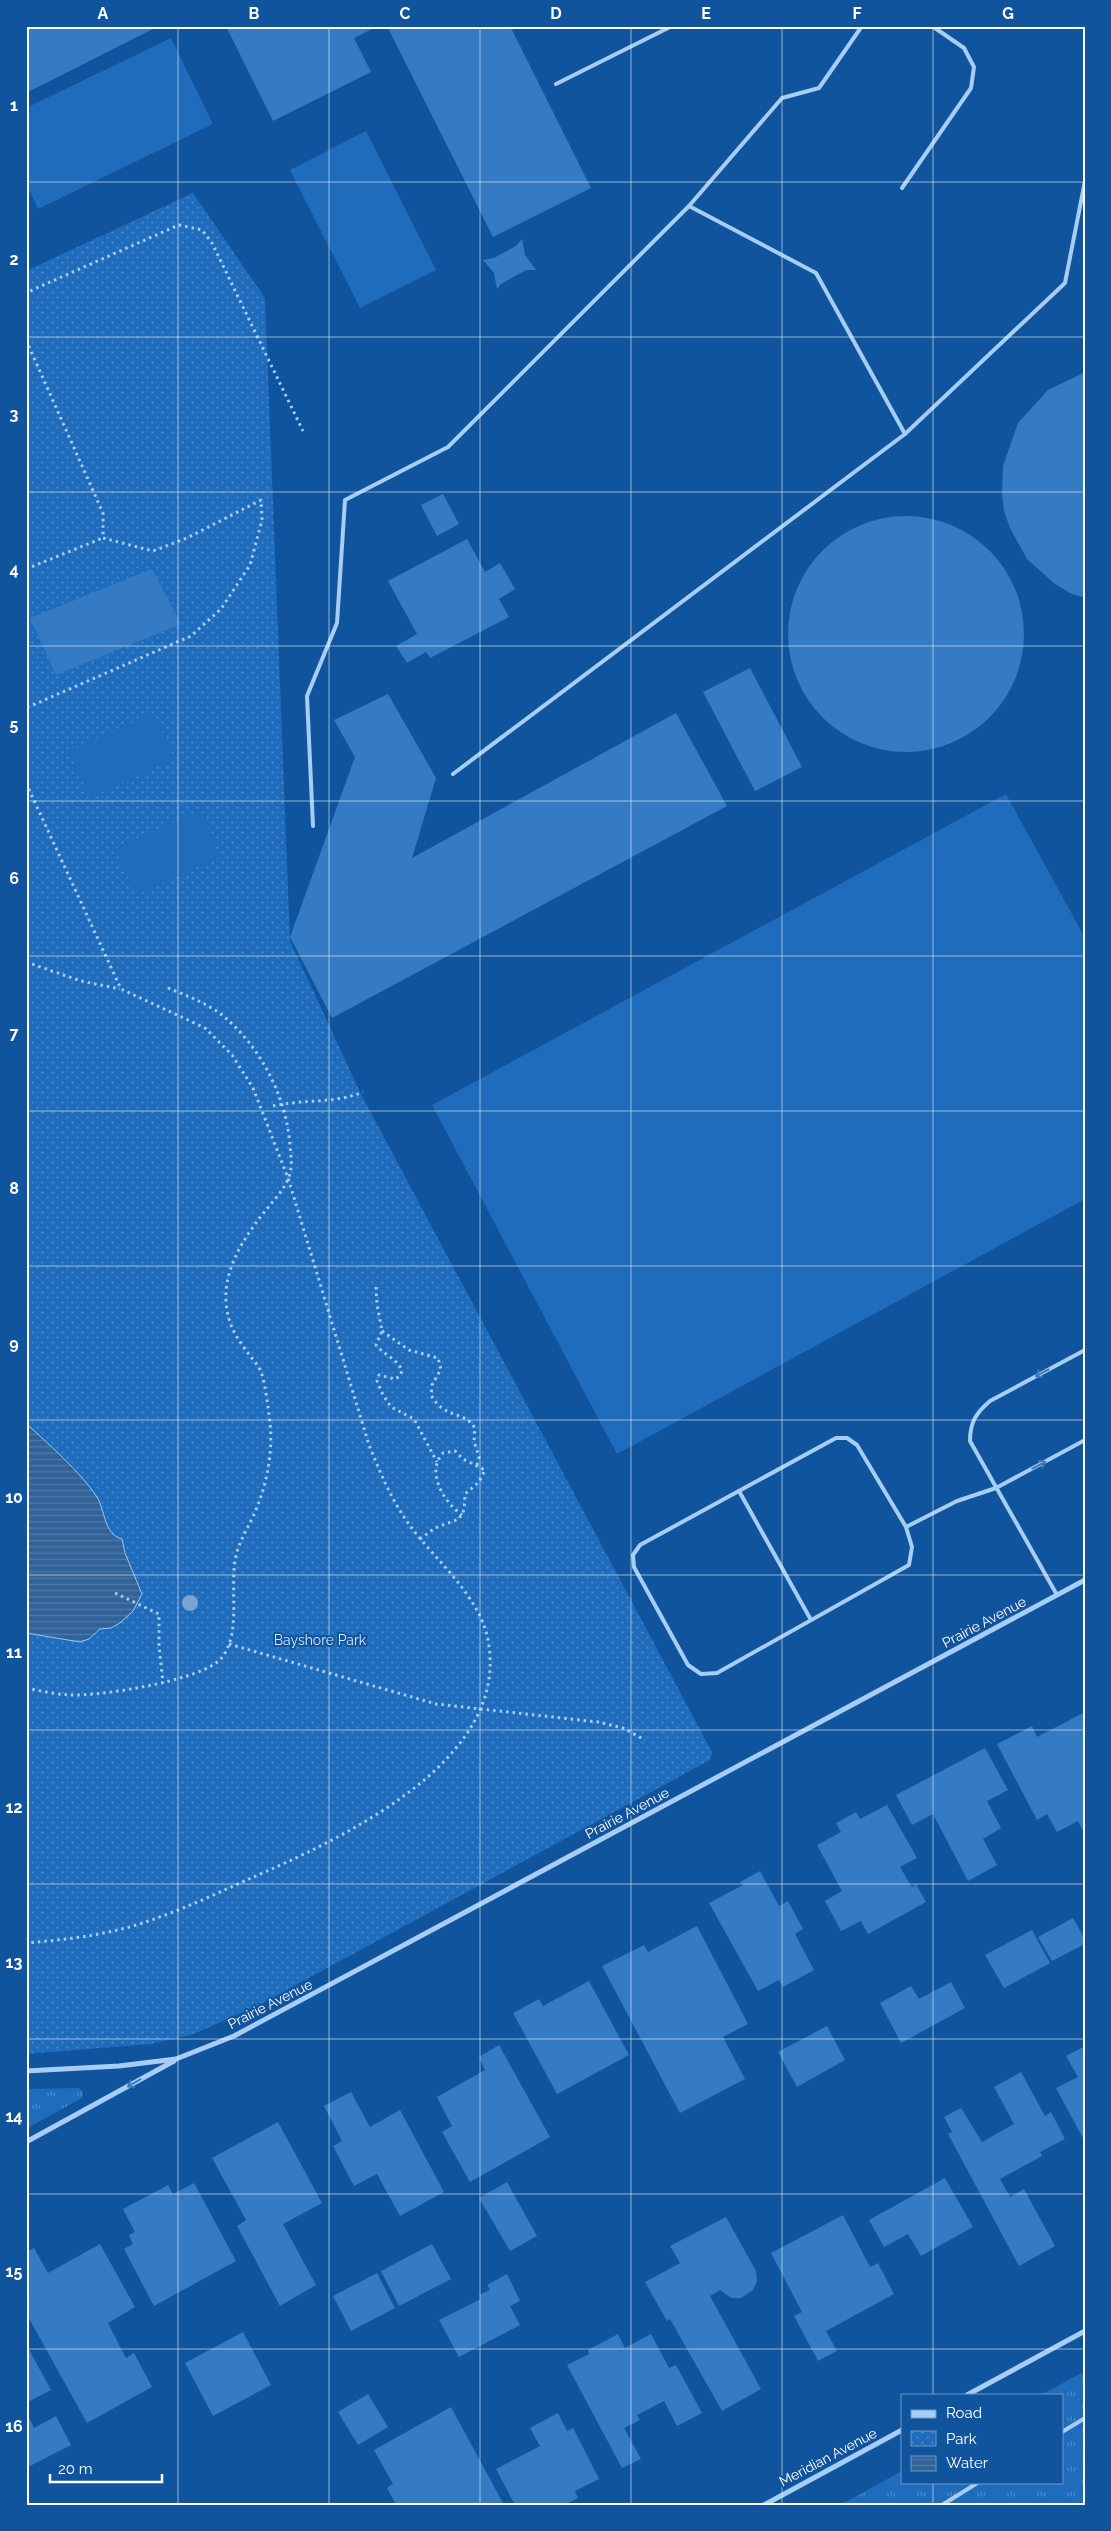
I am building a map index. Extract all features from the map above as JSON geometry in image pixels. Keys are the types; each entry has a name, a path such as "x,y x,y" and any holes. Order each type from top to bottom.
{"street":[{"name":"Prairie Avenue","path":"26,2142 176,2059 234,2036 288,2008 1085,1580"},
{"name":"Prairie Avenue","path":"26,2071 119,2066 176,2059"},
{"path":"970,2394 1085,2331"},
{"name":"Meridian Avenue","path":"764,2505 901,2431"}],"lane":[{"path":"556,84 672,26"},
{"path":"314,826 307,696 337,623 345,500 448,447 689,206 782,98 819,88 862,26"},
{"path":"902,188 971,88 974,67 964,48 932,26"},
{"path":"453,774 905,434 1064,283 1085,181"},
{"path":"689,206 816,273 905,434"},
{"path":"1058,1595 970,1441 970,1425 978,1412 990,1401 1085,1350"},
{"path":"836,1438 847,1438 857,1445 906,1527 912,1547 908,1565 717,1672 701,1674 688,1665 634,1567 634,1555 640,1545 739,1491 836,1438"},
{"path":"906,1527 957,1501 996,1488 1085,1440"},
{"path":"739,1491 811,1620"},
{"path":"1064,2431 1085,2418"},
{"path":"942,2505 976,2484"}],"path":[{"path":"26,296 32,290 179,225 202,230 212,243 304,431"},
{"path":"26,340 103,513 103,538"},
{"path":"26,569 103,538 153,551 187,538 261,500 262,520 250,565 221,609 190,636 26,708"},
{"path":"26,783 121,989"},
{"path":"26,962 81,981 121,989 205,1028 232,1055 253,1088 288,1178 369,1445 395,1503 420,1539 475,1607 485,1627 489,1644 490,1674 480,1710 454,1752 435,1770 377,1815 314,1851 217,1894 133,1926 80,1937 26,1943"},
{"path":"26,1688 56,1694 78,1695 163,1682 216,1663 229,1644 233,1630 237,1552 264,1487 269,1464 271,1438 267,1404 259,1367 231,1329 227,1314 226,1292 231,1269 242,1242 281,1192 288,1178 291,1169 289,1128 282,1104 265,1067 234,1026 200,1001 166,987"},
{"path":"273,1106 315,1103 363,1092"},
{"path":"376,1287 376,1304 382,1331 376,1344 383,1352 399,1363 403,1373 395,1379 379,1375 379,1386 391,1407 414,1418 437,1462 437,1477 442,1494 462,1515"},
{"path":"382,1331 410,1350 435,1356 440,1361 442,1369 432,1385 431,1394 445,1412 468,1419 475,1428 474,1441 479,1457 477,1465"},
{"path":"420,1539 435,1528 459,1519 462,1515 466,1494 479,1482 485,1470 455,1451 443,1453 437,1462"},
{"path":"115,1593 159,1614 159,1646 163,1682"},
{"path":"229,1644 436,1704 598,1722 623,1728 646,1740"}],"green space":[{"path":"171,38 213,124 38,209 26,184 26,108"},
{"path":"366,131 436,270 360,308 290,170"},
{"name":"Bayshore Park","path":"193,193 265,298 290,941 361,1094 712,1752 710,1760 261,2004 194,2034 151,2044 26,2054 26,271"},
{"path":"154,713 174,759 91,797 68,752"},
{"path":"1006,794 1085,938 1085,1199 617,1454 432,1105"},
{"path":"201,810 220,857 137,894 115,849"},
{"path":"79,2088 83,2093 82,2098 26,2129 26,2089"},
{"path":"1085,2371 1085,2505 840,2505 901,2472 901,2484 1064,2484 1064,2394 1043,2394"}],"water":[{"path":"26,1423 73,1467 97,1497 108,1527 116,1537 122,1539 125,1553 142,1594 133,1611 120,1623 111,1628 100,1629 89,1639 80,1642 26,1633"}],"building":[{"path":"26,26 152,26 153,29 26,93"},
{"path":"226,26 378,26 354,38 371,72 273,121"},
{"path":"387,26 510,26 591,188 493,237"},
{"path":"522,239 525,255 536,270 526,270 501,284 497,289 494,273 483,260 494,258 516,246"},
{"path":"1085,372 1085,598 1070,593 1055,584 1027,559 1010,528 1004,511 1002,493 1003,466 1018,423 1048,390"},
{"path":"443,494 459,524 437,536 421,505"},
{"path":"906,516 929,518 962,530 981,543 997,559 1010,578 1019,600 1024,634 1022,657 1010,690 997,709 981,725 962,738 940,747 906,752 883,750 850,738 831,725 815,709 802,690 793,668 788,634 790,611 802,578 815,559 831,543 850,530 872,521"},
{"path":"467,539 485,572 500,563 515,589 499,599 509,617 430,658 426,652 407,663 396,646 417,634 388,581"},
{"path":"152,569 181,624 56,675 30,618"},
{"path":"750,668 802,767 755,791 703,692"},
{"path":"388,694 436,778 412,858 676,713 727,806 332,1018 290,937 355,757 334,720"},
{"path":"1085,1712 1085,1830 1083,1831 1078,1821 1057,1832 1047,1814 1037,1820 997,1744 1032,1726 1037,1737"},
{"path":"985,1748 1008,1790 987,1801 1001,1828 983,1839 997,1865 968,1881 933,1814 912,1825 896,1795"},
{"path":"887,1805 917,1858 900,1867 912,1887 916,1884 926,1902 868,1934 861,1921 841,1931 825,1901 842,1891 817,1845 841,1832 836,1823 856,1812 860,1819"},
{"path":"760,1871 779,1906 788,1901 803,1929 795,1934 814,1970 783,1987 779,1980 758,1991 709,1903 743,1885 740,1882"},
{"path":"1073,1918 1085,1939 1085,1944 1052,1961 1038,1937"},
{"path":"697,1926 748,2024 723,2037 745,2079 680,2113 602,1966 644,1945 648,1952"},
{"path":"1032,1930 1050,1963 1004,1988 985,1955"},
{"path":"589,1981 629,2055 557,2094 513,2013 539,1999 543,2006"},
{"path":"951,1982 965,2008 901,2043 880,2003 911,1986 919,1999"},
{"path":"827,2026 845,2060 797,2087 778,2052"},
{"path":"499,2045 550,2137 470,2182 442,2132 452,2126 437,2097 485,2070 479,2057"},
{"path":"1085,2046 1085,2142 1056,2088 1078,2077 1066,2056"},
{"path":"1021,2072 1045,2116 1051,2112 1065,2139 1040,2152 1042,2156 1000,2179 1010,2197 1024,2189 1055,2246 1019,2266 948,2134 952,2132 944,2117 961,2108 982,2142 1014,2124 994,2087"},
{"path":"351,2092 370,2127 400,2110 444,2192 400,2216 377,2174 354,2186 333,2146 342,2141 324,2106"},
{"path":"278,2122 322,2203 283,2224 316,2285 280,2306 237,2226 246,2220 212,2158"},
{"path":"945,2178 973,2227 921,2256 908,2234 884,2247 869,2220"},
{"path":"507,2182 537,2236 510,2251 479,2198"},
{"path":"194,2183 236,2261 154,2306 124,2249 133,2244 129,2235 135,2232 123,2209 168,2185 173,2194"},
{"path":"843,2215 870,2267 878,2263 894,2294 826,2331 837,2351 818,2361 794,2316 802,2312 771,2253"},
{"path":"726,2217 756,2271 757,2281 753,2290 741,2298 731,2298 720,2290 710,2296 761,2389 722,2411 670,2319 667,2321 645,2282 680,2263 670,2246"},
{"path":"100,2244 135,2307 108,2323 126,2358 134,2353 152,2387 87,2423 26,2313 26,2252 34,2248 48,2273"},
{"path":"432,2244 451,2279 399,2306 381,2271"},
{"path":"377,2273 395,2308 351,2331 333,2296"},
{"path":"507,2274 520,2301 510,2306 520,2325 459,2357 439,2320 481,2299 479,2295 490,2290 487,2285"},
{"path":"243,2332 271,2385 213,2416 185,2363"},
{"path":"618,2334 625,2348 651,2334 669,2368 676,2365 702,2413 677,2426 664,2401 637,2415 640,2420 624,2428 641,2459 622,2468 567,2365 589,2354 588,2350"},
{"path":"26,2344 51,2390 26,2403"},
{"path":"368,2394 388,2427 358,2445 338,2412"},
{"path":"451,2407 504,2505 396,2505 387,2488 393,2484 374,2450"},
{"path":"26,2412 34,2428 56,2416 71,2445 26,2468"},
{"path":"558,2413 567,2431 573,2428 599,2479 575,2491 578,2498 564,2505 515,2505 496,2469 540,2446 530,2428"}]}
